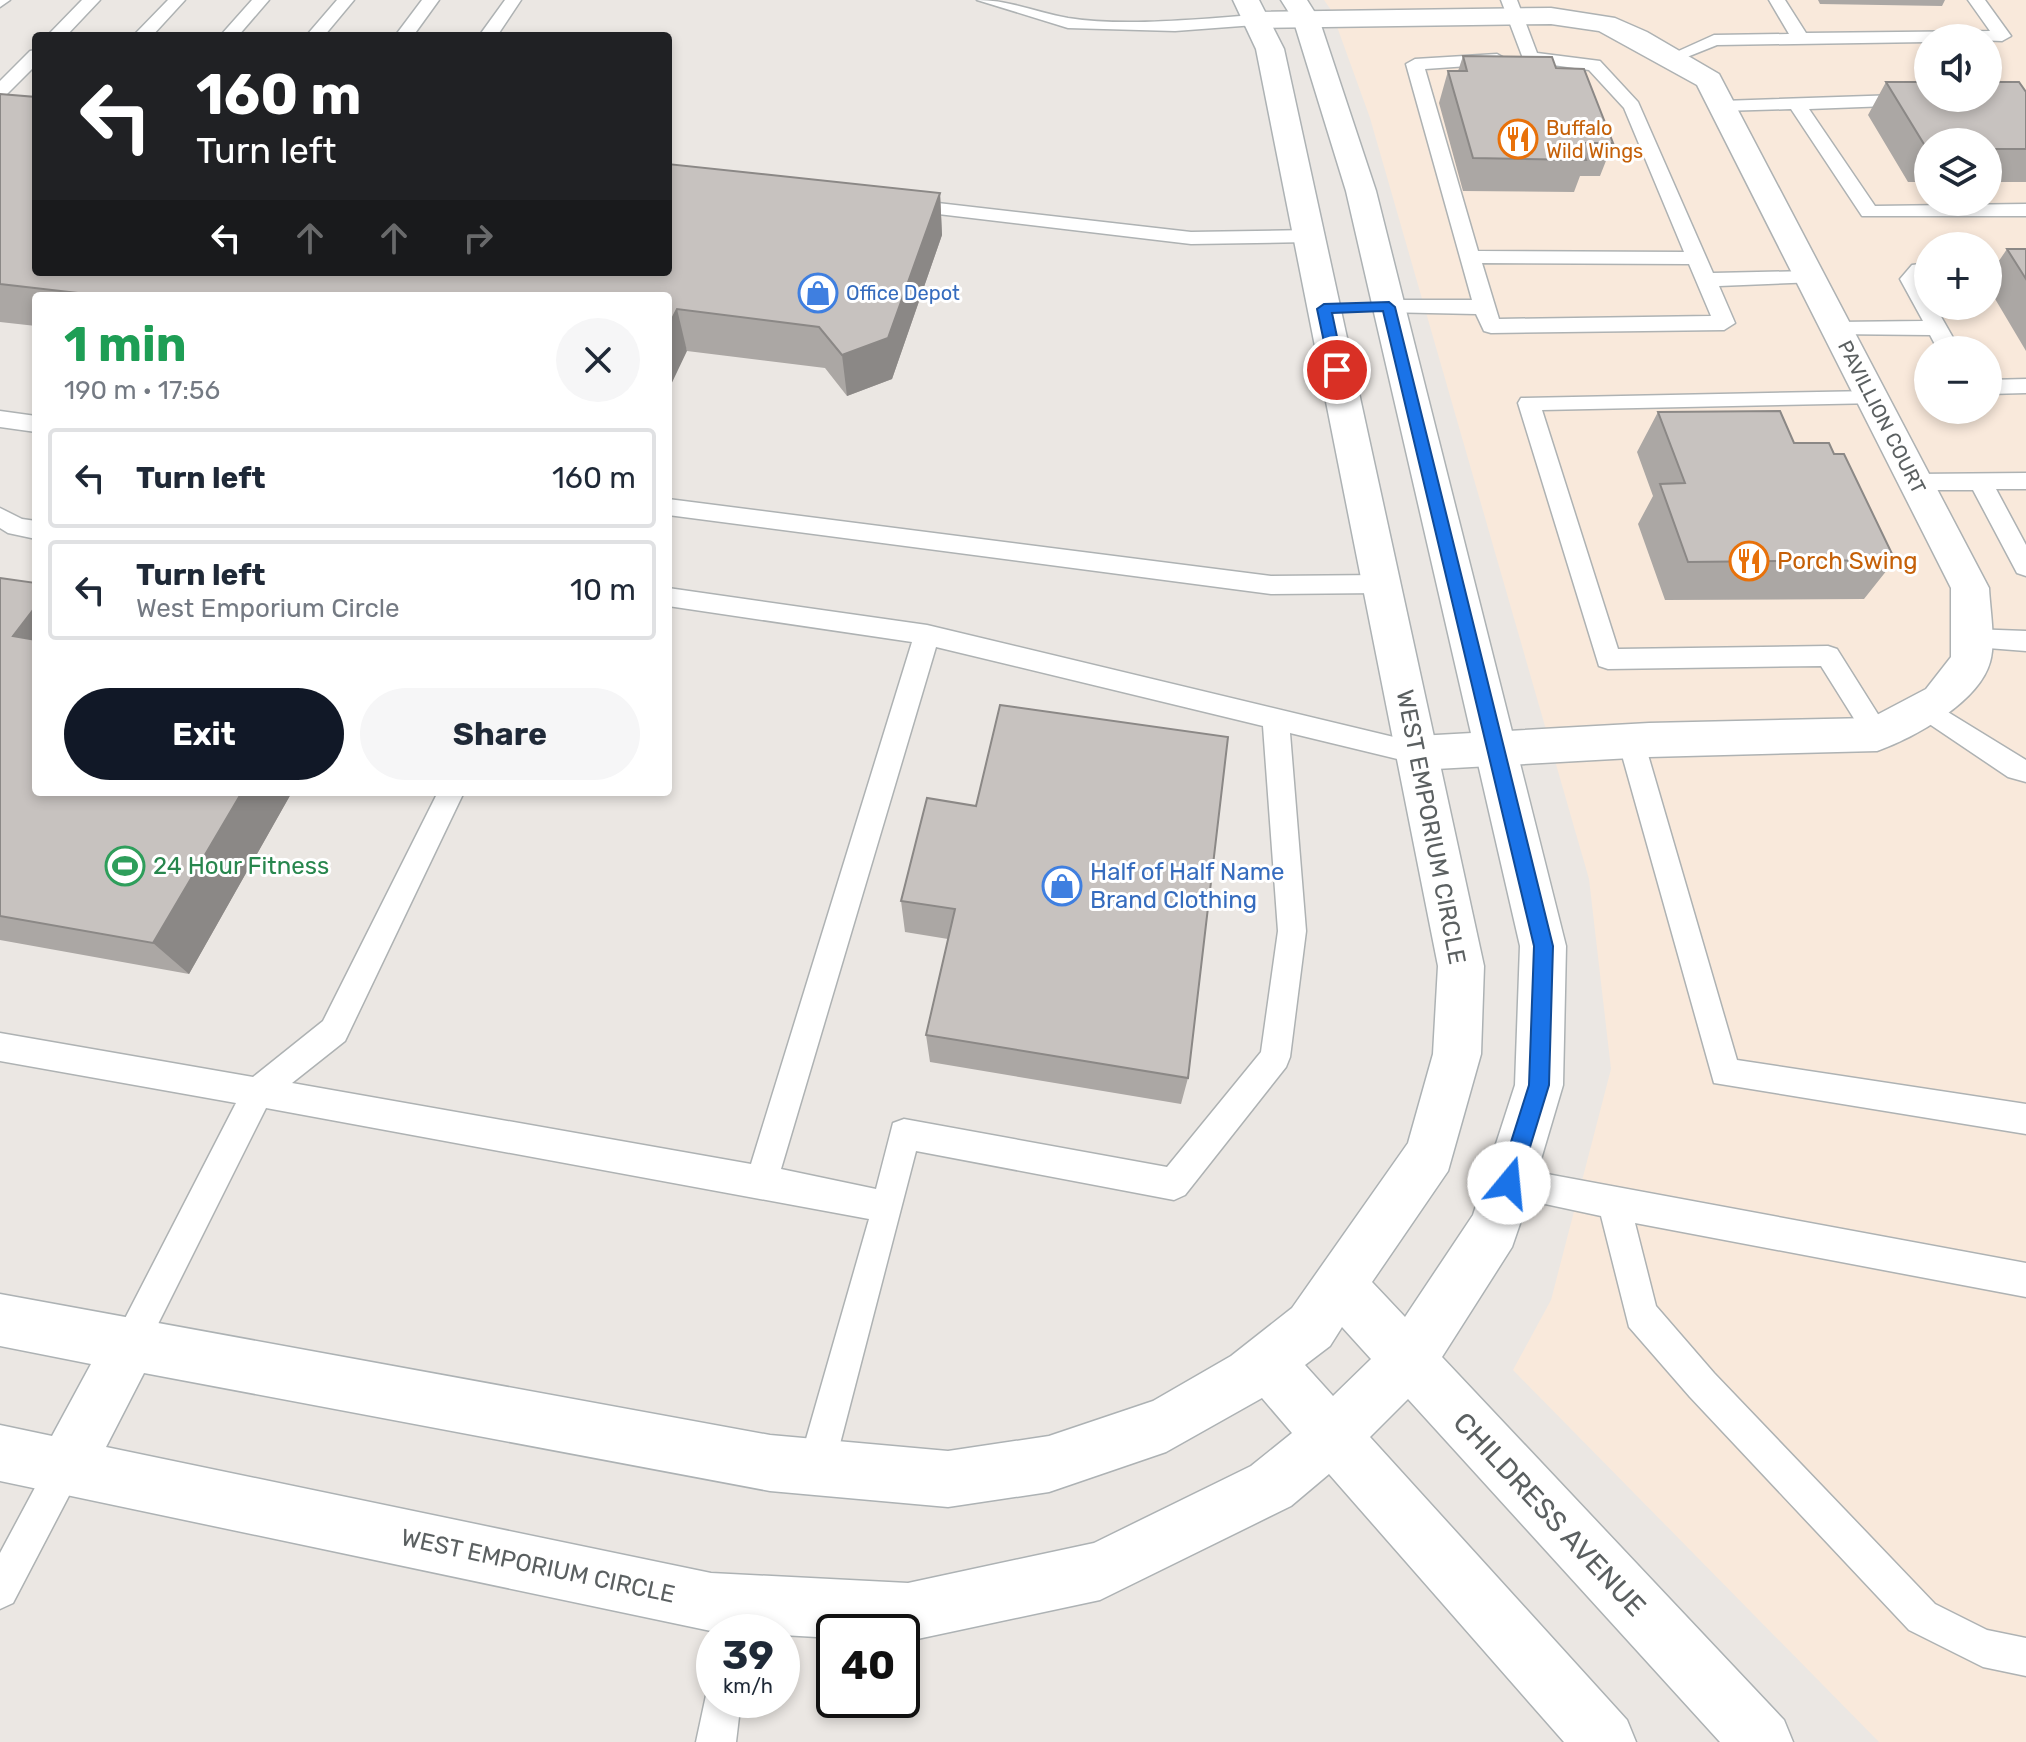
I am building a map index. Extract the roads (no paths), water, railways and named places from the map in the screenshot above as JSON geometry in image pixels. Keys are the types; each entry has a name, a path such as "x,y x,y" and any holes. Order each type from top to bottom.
{"street":[{"name":"PAVILLION COURT","path":"1250,10 1512,8 1605,24 1709,80 1970,588 1971,661 1940,700 1877,734 1631,741 1418,753"},
{"name":"WEST EMPORIUM CIRCLE","path":"800,1616 908,1612 1100,1571 1271,1486 1331,1437 1408,1361 1494,1229 1539,1085 1543,946 1496,749 1356,308 1309,236 1270,49 1250,10"},
{"name":"WEST EMPORIUM CIRCLE","path":"0,1320 770,1463 948,1479 1049,1464 1166,1424 1266,1362 1311,1327 1430,1154 1457,1054 1461,966 1382,584 1356,308 1361,191 1300,10"},
{"name":"CHILDRESS AVENUE","path":"1339,1285 1762,1742"},
{"path":"66,1467 130,1344"},
{"path":"1266,1362 1605,1742"},
{"name":"WEST EMPORIUM CIRCLE","path":"0,1453 711,1602 728,1614"}],"lane":[{"path":"60,32 92,0"},
{"path":"146,32 177,0"},
{"path":"233,32 261,0"},
{"path":"318,32 346,0"},
{"path":"407,32 431,0"},
{"path":"491,32 513,0"},
{"path":"985,0 1068,23 1175,26 1250,10"},
{"path":"1777,0 1801,39"},
{"path":"1672,58 1714,40 2002,36 1976,0"},
{"path":"1512,8 1530,57"},
{"path":"1530,57 1594,65 1632,106 1724,323 1491,326 1470,257 1415,64 1530,57"},
{"path":"3,101 32,61"},
{"path":"2002,97 2013,97"},
{"path":"1722,106 1914,100"},
{"path":"1797,104 1869,212 2026,210"},
{"path":"877,202 1191,238 1309,236"},
{"path":"1470,257 1696,258"},
{"path":"2002,268 2026,268"},
{"path":"1706,280 1810,277"},
{"path":"1356,308 1484,307"},
{"path":"1932,320 1941,336"},
{"path":"1837,329 1936,328"},
{"path":"2002,387 2026,386"},
{"path":"1872,398 1529,403 1608,659 1828,656 1877,734"},
{"path":"0,419 32,423"},
{"path":"1916,482 2026,481"},
{"path":"1980,482 2026,567"},
{"path":"672,508 1271,585 1382,584"},
{"path":"0,516 16,527 32,529"},
{"path":"672,598 927,635 1418,753"},
{"path":"762,1181 927,635"},
{"path":"1971,639 2026,641"},
{"path":"1925,708 2017,769 2026,771"},
{"path":"816,1467 888,1207 904,1134 1174,1184 1275,1057 1292,931 1276,719"},
{"path":"1631,741 1725,1073 2026,1119"},
{"path":"130,1344 258,1092 334,1031 449,796"},
{"path":"0,1047 762,1181 888,1207"},
{"path":"1509,1183 2026,1280"},
{"path":"1614,1203 1641,1315 1702,1385 1922,1617 1983,1648 2026,1657"},
{"path":"0,1590 66,1467"},
{"path":"716,1742 719,1718"}],"place":[{"name":"Buffalo Wild Wings","path":"1518,139"},
{"name":"Office Depot","path":"818,293"},
{"name":"Porch Swing","path":"1749,561"},
{"name":"24 Hour Fitness","path":"125,866"},
{"name":"Half of Half Name Brand Clothing","path":"1062,886"}]}
